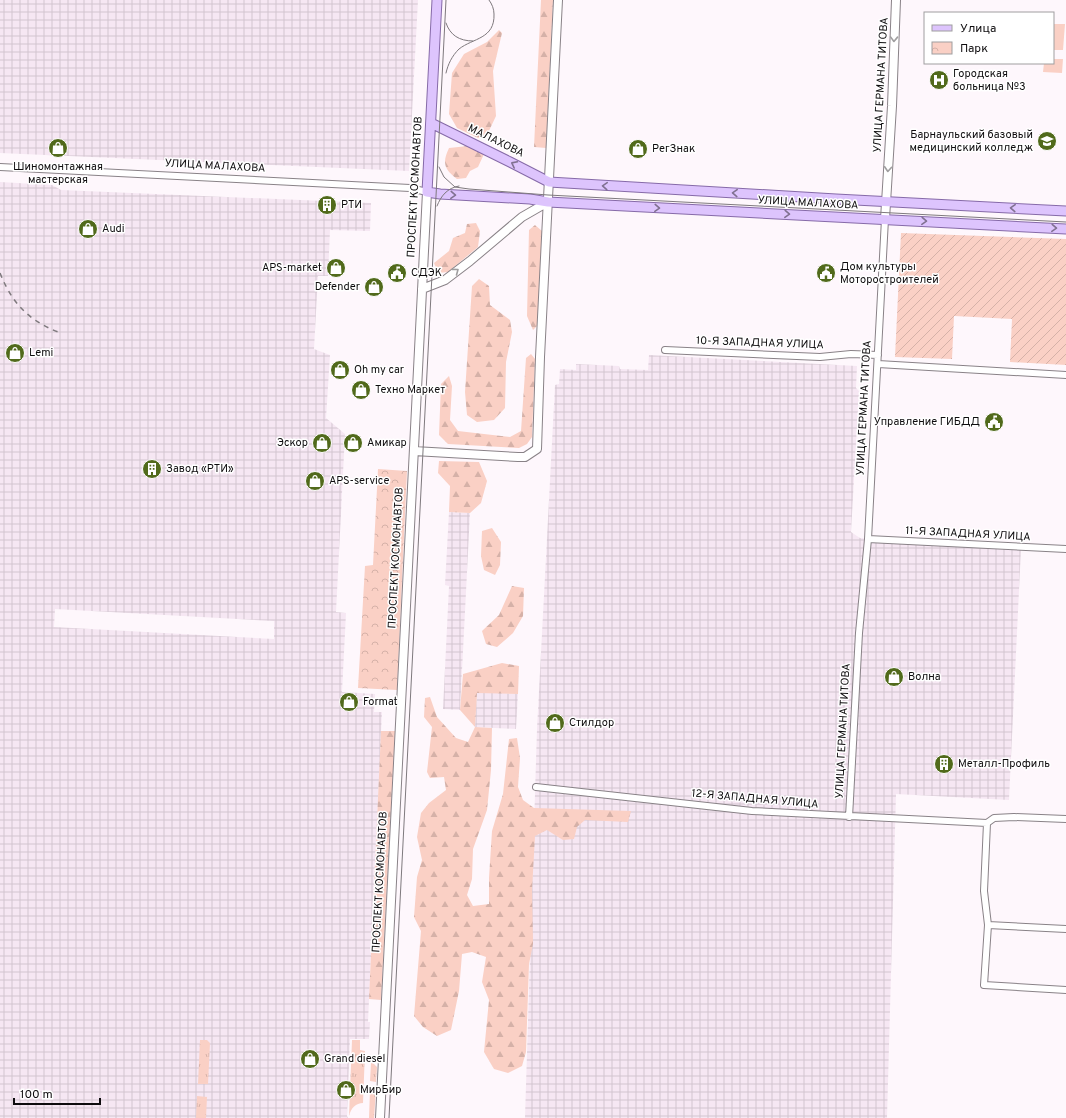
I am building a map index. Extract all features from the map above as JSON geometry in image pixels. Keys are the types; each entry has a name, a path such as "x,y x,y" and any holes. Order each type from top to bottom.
{"main road":[{"name":"ПРОСПЕКТ КОСМОНАВТОВ","path":"380,1118 437,0"},
{"path":"414,451 525,457 537,449 540,357 558,0"},
{"name":"УЛИЦА ГЕРМАНА ТИТОВА","path":"885,219 892,106 896,0"},
{"name":"МАЛАХОВА","path":"431,123 549,182"},
{"name":"УЛИЦА МАЛАХОВА","path":"549,182 1066,211"},
{"path":"427,192 436,194 530,199 548,202"},
{"path":"422,289 444,280 522,217 548,202"},
{"name":"УЛИЦА МАЛАХОВА","path":"548,202 1066,229"}],"street":[{"name":"УЛИЦА МАЛАХОВА","path":"0,167 410,188 427,192"},
{"name":"УЛИЦА ГЕРМАНА ТИТОВА","path":"850,817 859,633 868,539 885,219"},
{"name":"10-Я ЗАПАДНАЯ УЛИЦА","path":"665,350 820,356 851,354 878,355"},
{"path":"878,364 1066,375"},
{"name":"11-Я ЗАПАДНАЯ УЛИЦА","path":"868,539 1066,549"},
{"name":"12-Я ЗАПАДНАЯ УЛИЦА","path":"536,787 752,811 987,823 994,818 1014,817 1066,820"},
{"path":"987,823 984,891 988,925 984,986 1066,990"},
{"path":"988,925 1066,929"}],"shaded area":[{"path":"0,0 418,0 409,171 0,153"},
{"path":"0,182 52,185 61,190 371,203 370,231 330,230 328,276 318,276 314,349 330,355 326,418 345,434 336,612 346,613 342,692 375,694 374,712 382,712 368,1022 370,1022 369,1039 350,1039 348,1118 0,1118","holes":["55,609 274,621 274,639 54,627"]},
{"path":"649,355 857,366 856,388 859,391 851,532 860,538 1021,548 1009,800 896,794 887,1118 525,1118 537,729 555,385 559,384 560,369 576,370 576,364 619,366 620,369 648,370"},
{"path":"449,512 470,513 460,710 443,709 449,586 445,585"},
{"path":"477,692 518,694 516,729 475,727"}],"green space":[{"path":"541,0 553,0 546,148 534,147"},
{"path":"1054,24 1065,24 1063,50 1054,50"},
{"path":"499,30 502,33 493,71 496,116 487,135 478,138 457,128 449,114 452,73 464,54 487,42"},
{"path":"1054,59 1063,59 1062,73 1043,72 1044,64 1054,64"},
{"path":"468,146 484,154 478,167 470,171 466,178 457,179 447,169 445,158 449,148"},
{"path":"476,223 480,231 478,247 448,272 438,273 434,263 449,251 453,238 465,233 467,224"},
{"path":"535,225 542,231 538,325 533,330 527,316 529,230"},
{"path":"901,233 1066,239 1066,365 1010,362 1012,319 954,316 952,359 895,357"},
{"path":"479,279 489,286 490,305 510,320 512,332 506,362 505,408 494,420 477,422 467,415 465,392 472,286"},
{"path":"531,354 535,359 532,437 527,444 519,448 448,444 439,435 441,384 449,376 452,386 450,420 458,431 510,437 521,431 526,358"},
{"path":"439,461 479,462 487,481 481,503 470,513 449,512 450,486 438,473"},
{"path":"378,469 407,471 397,690 358,688 365,566 373,565"},
{"path":"492,528 501,542 500,565 495,575 484,570 481,556 482,531"},
{"path":"512,586 524,588 523,616 513,633 497,647 486,644 482,631 499,615"},
{"path":"502,663 519,666 518,694 477,693 475,727 460,710 463,674"},
{"path":"430,697 437,717 456,738 468,742 475,727 492,728 491,770 487,810 473,849 472,879 467,895 473,906 489,904 492,831 503,794 509,739 517,738 520,758 518,787 523,800 534,808 631,811 628,822 585,820 577,827 574,839 563,840 547,830 535,836 532,890 533,944 529,964 526,1052 522,1066 508,1073 494,1069 484,1052 489,1000 482,982 486,957 472,952 462,954 459,991 451,1030 437,1036 423,1027 414,1016 421,931 414,917 417,877 422,860 417,837 421,813 429,803 446,790 444,777 430,778 427,772 432,727 424,717 425,698"},
{"path":"381,731 395,731 381,1000 369,999"},
{"path":"200,1040 207,1040 210,1043 208,1084 198,1084"},
{"path":"352,1040 360,1040 360,1050 365,1051 363,1103 354,1106 349,1116"},
{"path":"371,1063 377,1067 376,1082 370,1081"},
{"path":"370,1090 376,1090 374,1118 369,1118"},
{"path":"197,1096 207,1097 206,1118 196,1118"}],"tram line":[{"path":"389,1118 446,0"},
{"path":"446,73 454,54 465,45 482,37 491,28 494,12 489,0"},
{"path":"446,23 453,34 463,40 473,41"},
{"path":"439,167 444,177 455,187 469,189 548,195 1066,222"},
{"path":"437,206 445,193 459,186"}],"railway":[{"path":"0,273 10,293 22,309 38,322 58,332"}],"place":[{"name":"Городская больница №3","path":"939,80"},
{"name":"Барнаульский базовый медицинский колледж","path":"1047,141"},
{"name":"Шиномонтажная мастерская","path":"58,148"},
{"name":"РегЗнак","path":"638,149"},
{"name":"РТИ","path":"327,205"},
{"name":"Audi","path":"88,229"},
{"name":"АPS-market","path":"336,268"},
{"name":"СДЭК","path":"397,273"},
{"name":"Дом культуры Моторостроителей","path":"826,273"},
{"name":"Defender","path":"374,287"},
{"name":"Lemi","path":"15,353"},
{"name":"Oh my car","path":"340,370"},
{"name":"Техно Маркет","path":"361,390"},
{"name":"Управление ГИБДД","path":"994,422"},
{"name":"Эскор","path":"322,443"},
{"name":"Амикар","path":"353,443"},
{"name":"Завод «РТИ»","path":"152,469"},
{"name":"APS-service","path":"315,481"},
{"name":"Волна","path":"894,677"},
{"name":"Format","path":"349,702"},
{"name":"Стилдор","path":"555,723"},
{"name":"Металл-Профиль","path":"944,764"},
{"name":"Grand diesel","path":"310,1059"},
{"name":"МирБир","path":"346,1090"}]}
